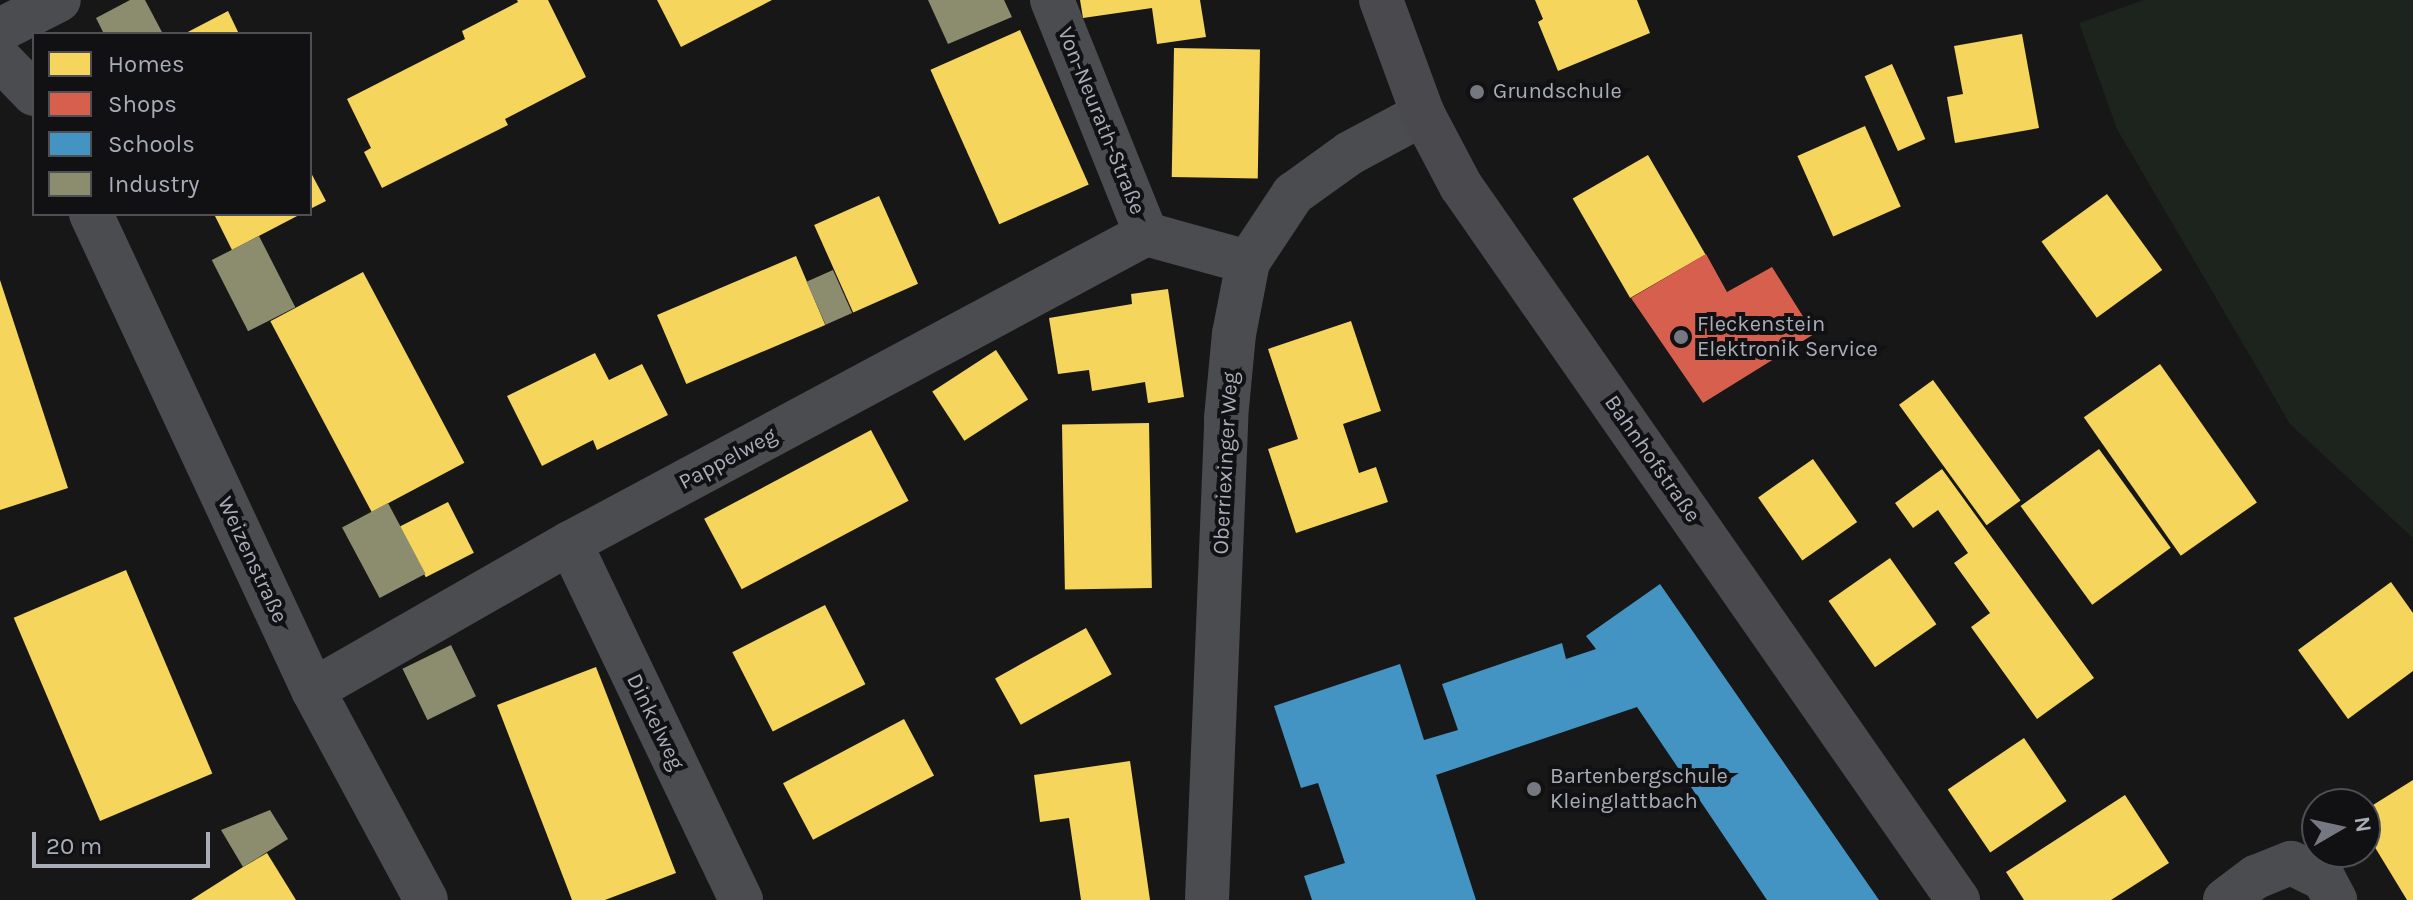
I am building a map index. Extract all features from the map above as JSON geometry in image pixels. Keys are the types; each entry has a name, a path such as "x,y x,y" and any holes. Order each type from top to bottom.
{"main road":[{"name":"Bahnhofstraße","path":"1381,0 1423,114 1469,199 1958,900"}],"street":[{"path":"0,30 59,0"},
{"name":"Von-Neurath-Straße","path":"1052,0 1146,234 1248,262"},
{"path":"0,59 32,92"},
{"name":"Oberriexinger Weg","path":"1207,900 1226,418 1234,334 1248,262 1293,194 1350,153 1423,114"},
{"name":"Weizenstraße","path":"92,216 313,690 426,900"},
{"name":"Pappelweg","path":"313,690 570,543 1146,234"},
{"name":"Dinkelweg","path":"570,543 741,900"},
{"path":"2225,900 2256,877 2291,863 2324,879 2335,900"}],"shaded area":[{"path":"2144,0 2413,0 2413,538 2290,424 2117,129 2079,23"}],"building: Homes":[{"path":"517,0 548,0 586,77 505,119 508,125 382,188 364,152 371,148 347,99 465,39 462,31"},
{"path":"657,0 772,0 681,47"},
{"path":"1080,0 1200,0 1206,37 1157,44 1152,8 1083,18"},
{"path":"1535,0 1637,0 1650,33 1558,71 1538,22 1543,19"},
{"path":"228,11 238,32 188,32"},
{"path":"1020,30 1089,184 999,224 930,70"},
{"path":"2022,34 2039,128 1955,143 1947,97 1963,94 1954,46"},
{"path":"1174,48 1260,50 1258,178 1172,177"},
{"path":"1892,64 1925,139 1898,151 1865,76"},
{"path":"1865,126 1901,206 1833,236 1797,156"},
{"path":"1648,155 1706,255 1630,298 1573,198"},
{"path":"312,175 326,201 312,208"},
{"path":"2107,194 2162,270 2097,318 2041,242"},
{"path":"879,196 918,284 853,313 814,225"},
{"path":"215,216 297,216 232,250"},
{"path":"796,256 825,325 686,384 657,315"},
{"path":"363,272 464,463 372,512 270,321"},
{"path":"0,280 68,488 0,510"},
{"path":"1168,289 1184,397 1148,403 1145,382 1092,391 1089,370 1058,374 1049,318 1132,304 1131,294"},
{"path":"1351,321 1381,411 1343,424 1359,473 1376,467 1388,502 1296,533 1268,449 1298,439 1268,349"},
{"path":"996,350 1028,399 964,441 932,391"},
{"path":"595,353 609,380 642,364 668,415 597,450 593,440 542,466 507,396"},
{"path":"2160,364 2257,502 2181,556 2084,417"},
{"path":"1933,380 2021,501 1987,525 1899,405"},
{"path":"1149,423 1152,588 1065,589 1062,425"},
{"path":"871,430 909,501 742,589 704,519"},
{"path":"2099,449 2171,548 2092,605 2021,506"},
{"path":"1813,459 1857,522 1802,561 1758,497"},
{"path":"1942,469 2094,678 2037,719 1971,627 1990,613 1954,563 1968,553 1938,510 1913,528 1895,503"},
{"path":"448,502 474,553 426,577 400,527"},
{"path":"1890,558 1936,624 1875,667 1829,601"},
{"path":"126,570 212,773 100,821 14,618"},
{"path":"2391,582 2413,613 2413,671 2348,719 2298,650"},
{"path":"825,605 865,684 773,732 732,652"},
{"path":"1086,628 1112,674 1021,725 995,678"},
{"path":"596,667 676,873 605,900 572,900 497,705"},
{"path":"904,719 934,776 813,840 783,783"},
{"path":"2024,738 2066,801 1990,852 1948,789"},
{"path":"1130,761 1150,900 1081,900 1069,818 1040,822 1034,775"},
{"path":"2413,780 2413,900 2407,900 2381,857 2381,800"},
{"path":"2125,795 2169,863 2111,900 2024,900 2006,872"},
{"path":"267,853 296,900 191,900 243,867"}],"building: Shops":[{"path":"1706,254 1727,292 1772,267 1814,334 1703,403 1631,298"}],"building: Schools":[{"path":"1660,584 1879,900 1767,900 1637,707 1436,775 1476,900 1312,900 1304,876 1345,863 1318,783 1301,788 1274,706 1400,664 1424,740 1458,730 1442,684 1562,643 1566,659 1596,649 1586,636"}],"building: Industry":[{"path":"130,0 145,0 162,32 103,32 96,18"},
{"path":"928,0 1004,0 1012,17 948,44"},
{"path":"259,236 295,307 248,331 212,260"},
{"path":"833,270 852,313 826,325 807,282"},
{"path":"388,503 426,574 380,598 342,527"},
{"path":"451,645 476,696 427,720 402,669"},
{"path":"270,810 288,839 243,867 221,830"}],"place":[{"name":"Grundschule","path":"1477,92"},
{"name":"Fleckenstein Elektronik Service","path":"1681,337"},
{"name":"Bartenbergschule Kleinglattbach","path":"1534,789"}]}
